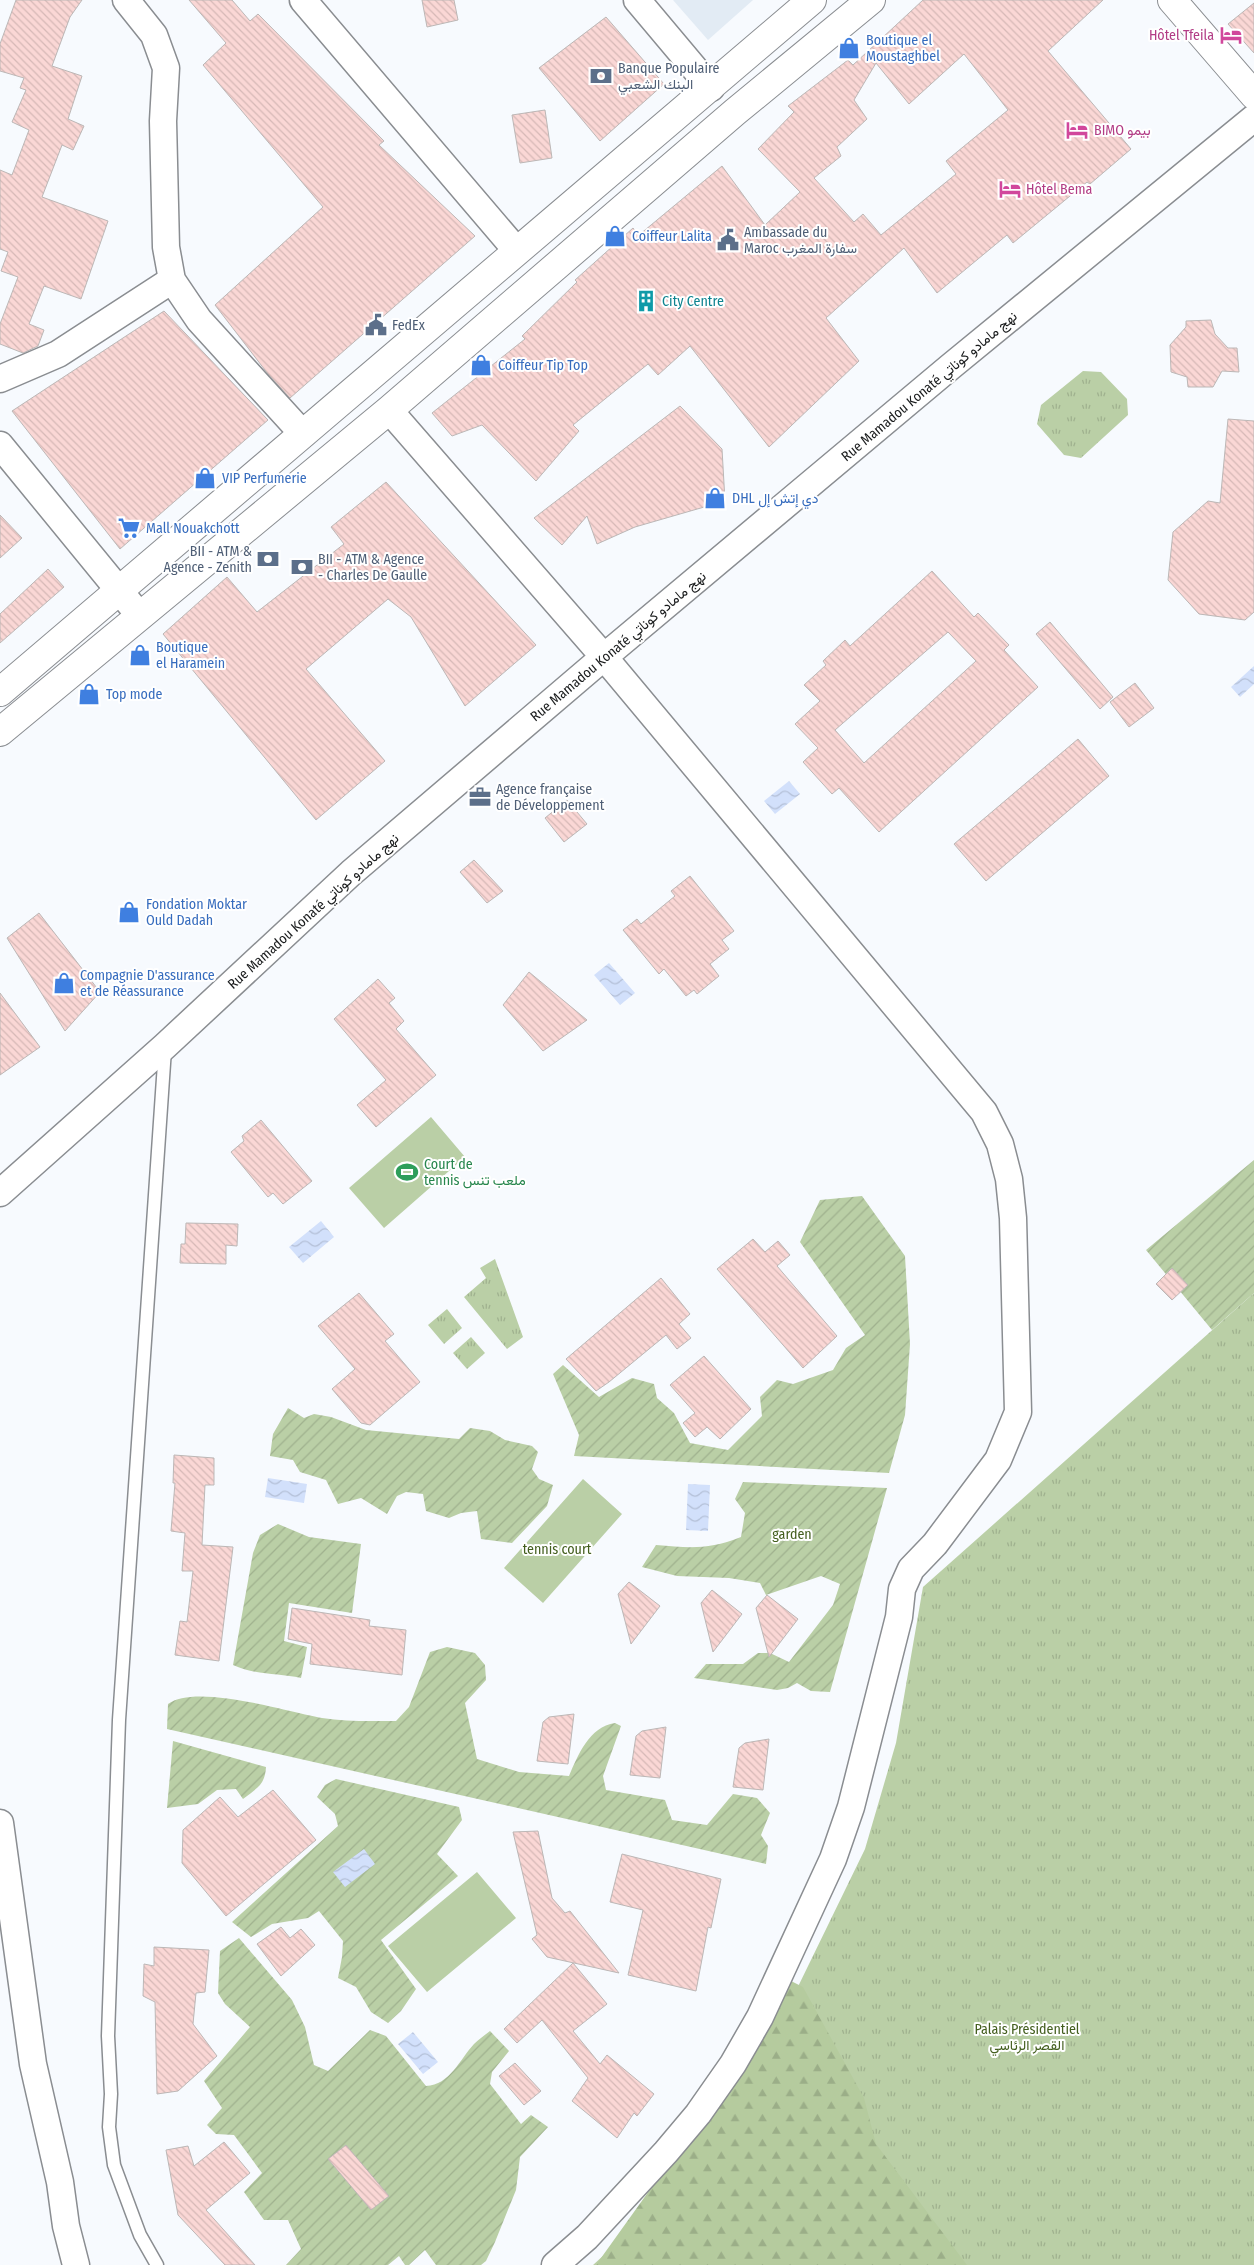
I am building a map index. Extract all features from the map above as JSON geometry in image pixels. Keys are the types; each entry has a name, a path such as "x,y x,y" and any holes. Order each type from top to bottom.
{"street":[{"path":"126,0 154,35 166,68 163,121 166,247 172,280 199,320 304,434"},
{"path":"303,0 517,251"},
{"path":"637,0 711,88"},
{"path":"0,692 120,592 812,0"},
{"path":"0,732 389,410 720,125 871,0"},
{"path":"1172,0 1254,95"},
{"name":"Rue Mamadou Konaté نهج مامادو كوناتي","path":"0,1193 165,1046 352,873 604,657 950,367 1254,118"},
{"path":"0,379 58,354 172,280"},
{"path":"389,410 604,657 984,1112 1000,1144 1009,1179 1013,1218 1018,1412 998,1460 935,1544 911,1569 902,1589 899,1617 851,1807 832,1859 760,2017 733,2064 698,2114 666,2152 587,2236 555,2265"},
{"path":"0,445 140,616"},
{"path":"1,1839 33,2064 60,2182 66,2226 76,2265"}],"lane":[{"path":"157,2265 140,2235 114,2165 109,2127 111,2094 108,2036 119,1720 165,1046"}],"shaded area":[{"path":"673,0 753,0 708,40"}],"green space":[{"path":"1083,371 1101,372 1127,399 1128,415 1081,458 1064,455 1037,424 1041,405"},
{"name":"Court de tennis ملعب تنس","path":"431,1117 465,1157 384,1228 349,1188"},
{"path":"1254,1160 1254,1293 1212,1330 1146,1250"},
{"path":"862,1196 905,1256 910,1344 905,1415 889,1473 574,1456 579,1435 553,1374 563,1365 599,1397 632,1378 654,1384 657,1398 674,1413 690,1443 728,1450 762,1416 760,1397 777,1380 793,1384 833,1370 846,1348 865,1335 800,1242 820,1200"},
{"path":"495,1259 523,1337 507,1349 464,1297 486,1278 480,1268"},
{"name":"Palais Présidentiel القصر الرئاسي","path":"1254,1293 1254,2265 593,2265 638,2224 773,2038 865,1849 896,1743 923,1587"},
{"path":"447,1309 462,1328 444,1344 428,1325"},
{"path":"471,1337 485,1353 467,1369 453,1353"},
{"path":"288,1408 304,1418 314,1414 331,1417 366,1430 459,1439 470,1428 490,1431 505,1440 532,1446 538,1452 532,1469 539,1479 553,1485 547,1506 512,1543 481,1539 477,1511 461,1513 449,1518 426,1511 423,1494 406,1492 397,1496 387,1514 361,1498 338,1504 326,1480 300,1472 293,1460 270,1456 273,1434"},
{"name":"tennis court","path":"583,1479 622,1514 543,1603 504,1568"},
{"name":"garden","path":"743,1482 887,1488 830,1692 811,1691 797,1683 788,1688 777,1690 694,1678 706,1664 743,1664 758,1653 770,1653 789,1662 833,1605 840,1584 821,1576 766,1595 760,1583 729,1578 677,1576 642,1567 656,1545 699,1547 719,1544 741,1537 745,1513 735,1499"},
{"path":"278,1524 309,1537 361,1544 352,1613 289,1603 284,1641 307,1647 301,1678 258,1672 233,1665 253,1553 260,1535"},
{"path":"447,1647 475,1653 485,1665 486,1680 465,1703 477,1759 519,1772 569,1776 576,1759 591,1736 598,1730 615,1723 621,1726 603,1776 606,1790 665,1800 672,1820 707,1825 733,1794 757,1798 770,1813 761,1835 768,1846 766,1864 167,1729 168,1704 181,1698 199,1696 266,1705 322,1718 396,1721 409,1707 430,1652"},
{"path":"173,1741 266,1767 264,1778 256,1789 243,1799 236,1789 217,1790 198,1804 167,1808"},
{"path":"336,1779 459,1807 462,1820 437,1854 458,1876 381,1940 416,1989 401,2011 388,2023 371,2012 356,1987 338,1978 343,1941 319,1911 308,1918 272,1924 251,1937 232,1922 338,1826 335,1814 317,1797 325,1785"},
{"path":"477,1872 516,1918 427,1992 388,1946"},
{"path":"239,1938 292,2000 305,2027 314,2065 328,2071 370,2030 386,2036 426,2086 434,2085 448,2076 474,2044 490,2031 509,2051 492,2072 490,2084 521,2124 531,2115 548,2127 520,2157 516,2190 495,2242 486,2261 481,2265 436,2265 425,2250 409,2265 405,2265 399,2256 388,2265 286,2265 301,2249 288,2220 264,2220 244,2192 262,2173 234,2135 216,2134 207,2125 222,2108 204,2081 250,2027 225,2004 218,1993 220,1951"},
{"path":"785,1978 803,1987 864,2098 876,2144 967,2265 596,2265 669,2163"}],"water":[{"path":"1254,666 1254,684 1240,697 1231,687"},
{"path":"789,781 800,794 775,814 764,801"},
{"path":"609,963 635,993 620,1005 594,975"},
{"path":"321,1221 334,1237 303,1263 289,1247"},
{"path":"268,1478 307,1484 304,1503 265,1497"},
{"path":"688,1484 710,1485 708,1531 686,1530"},
{"path":"364,1849 375,1864 345,1887 333,1872"},
{"path":"413,2032 438,2062 423,2074 398,2044"}],"building":[{"path":"16,0 82,0 70,17 52,66 82,76 68,119 84,126 73,150 62,145 42,197 108,221 81,299 44,286 29,324 44,330 38,346 23,353 0,344 0,324 18,277 1,271 8,252 0,249 0,170 12,175 29,130 12,122 26,90 20,88 24,78 0,71 0,44"},
{"path":"189,0 232,0 250,21 258,14 384,141 379,145 475,236 290,398 268,374 215,305 323,207 203,65 226,43"},
{"path":"422,0 454,0 458,20 427,27"},
{"path":"923,0 1103,0 1048,51 1131,149 1090,184 1087,182 1013,243 1007,235 937,293 904,248 826,318 859,361 769,447 690,346 658,375 648,364 573,425 579,431 536,481 482,425 452,436 432,413 525,339 522,336 577,282 575,280 633,228 639,235 722,166 765,225 800,192 758,149 794,112 788,106 848,60 853,65","holes":["964,54 1008,110 946,161 956,174 881,235 863,214 854,222 814,178 841,156 837,147 867,119 854,100 876,63 909,104"]},
{"path":"1254,3 1254,53 1228,24"},
{"name":"Banque Populaire البنك الشعبي","path":"606,17 664,84 600,141 539,68"},
{"path":"545,110 552,158 520,163 512,115"},
{"path":"164,311 268,420 120,549 12,411"},
{"path":"1211,320 1215,334 1228,348 1237,348 1239,372 1222,371 1213,387 1188,387 1187,377 1171,372 1170,345 1186,327 1186,321"},
{"path":"680,406 722,449 725,501 635,527 597,544 587,516 562,545 534,518"},
{"path":"1228,419 1254,421 1254,612 1245,620 1199,614 1168,580 1173,532 1208,501 1220,503"},
{"path":"386,482 536,645 465,706 411,617 388,599 306,669 385,761 316,820 163,634 227,577 257,612 344,544 331,527"},
{"path":"0,515 22,538 0,558"},
{"path":"48,569 64,587 0,643 0,614"},
{"path":"932,571 974,617 978,613 1009,645 1004,650 1038,687 879,832 839,788 832,794 803,762 818,748 795,724 820,701 804,685 826,665 823,661 845,640 850,646","holes":["948,632 976,661 864,763 835,730"]},
{"path":"1050,622 1113,697 1100,709 1036,634"},
{"path":"1135,683 1154,708 1129,727 1110,702"},
{"path":"1078,739 1109,776 986,881 954,844"},
{"path":"567,800 587,824 564,842 545,818"},
{"path":"474,860 503,891 487,903 460,872"},
{"path":"690,876 734,931 722,940 729,949 710,964 719,976 697,994 694,990 686,996 664,969 659,974 623,930 637,919 641,924 675,896 671,891"},
{"path":"39,913 100,992 65,1031 7,938"},
{"path":"529,972 587,1020 543,1051 503,1005"},
{"path":"378,979 395,998 389,1003 404,1021 396,1029 436,1075 376,1127 357,1105 386,1080 334,1019"},
{"path":"0,993 40,1047 0,1075"},
{"path":"261,1120 312,1181 283,1204 273,1193 268,1197 231,1152 244,1141 242,1136"},
{"path":"186,1223 238,1224 237,1246 226,1245 226,1264 180,1263 181,1244 185,1244"},
{"path":"753,1239 765,1252 778,1241 790,1255 777,1266 837,1336 803,1368 717,1269"},
{"path":"1172,1268 1188,1285 1172,1300 1156,1284"},
{"path":"661,1278 690,1314 679,1324 691,1338 677,1349 666,1335 596,1391 566,1359"},
{"path":"359,1293 394,1334 385,1341 420,1382 370,1425 361,1423 332,1389 355,1369 318,1326"},
{"path":"704,1356 751,1409 720,1439 707,1427 695,1437 683,1423 695,1413 670,1385"},
{"path":"174,1455 214,1458 214,1485 205,1485 202,1545 233,1547 219,1661 175,1655 180,1621 187,1622 193,1571 182,1571 185,1533 171,1531 175,1483 173,1483"},
{"path":"629,1582 660,1606 631,1644 618,1594"},
{"path":"712,1590 742,1614 713,1652 701,1603"},
{"path":"767,1595 798,1619 769,1657 756,1608"},
{"path":"292,1608 370,1620 369,1626 406,1630 402,1675 310,1664 312,1644 288,1639"},
{"path":"574,1714 568,1764 537,1761 543,1722 549,1717"},
{"path":"666,1727 660,1778 630,1775 636,1736 642,1731"},
{"path":"769,1739 763,1790 733,1787 739,1748 745,1743"},
{"path":"273,1790 316,1840 226,1916 182,1863 183,1830 220,1797 238,1817"},
{"path":"538,1831 552,1898 565,1913 570,1911 619,1973 547,1957 532,1939 537,1935 513,1832"},
{"path":"622,1854 721,1879 711,1928 708,1927 696,1991 628,1975 643,1910 610,1902"},
{"path":"281,1927 290,1938 301,1929 315,1945 281,1976 257,1944"},
{"path":"154,1947 209,1950 205,1992 196,1993 193,2024 217,2056 178,2091 157,2094 155,2002 143,1996 144,1964 154,1966"},
{"path":"573,1963 607,2004 573,2031 600,2064 607,2055 654,2094 637,2116 634,2113 617,2138 572,2101 588,2078 542,2020 517,2043 504,2029"},
{"path":"515,2063 541,2091 524,2105 499,2076"},
{"path":"224,2142 250,2173 206,2210 255,2265 225,2265 178,2215 166,2150 188,2146 194,2166"},
{"path":"346,2145 389,2196 371,2210 328,2159"}],"place":[{"name":"Hôtel Tfeila","path":"1231,35"},
{"name":"Boutique el Moustaghbel","path":"849,48"},
{"name":"Banque Populaire البنك الشعبي","path":"601,76"},
{"name":"BIMO بيمو","path":"1077,130"},
{"name":"Hôtel Bema","path":"1010,189"},
{"name":"Coiffeur Lalita","path":"615,236"},
{"name":"Ambassade du Maroc سفارة المغرب","path":"728,240"},
{"name":"City Centre","path":"646,301"},
{"name":"FedEx","path":"376,325"},
{"name":"Coiffeur Tip Top","path":"481,365"},
{"name":"VIP Perfumerie","path":"205,478"},
{"name":"DHL دي إتش إل","path":"715,498"},
{"name":"Mall Nouakchott","path":"129,528"},
{"name":"BII - ATM & Agence - Zenith","path":"268,559"},
{"name":"BII - ATM & Agence - Charles De Gaulle","path":"302,567"},
{"name":"Boutique el Haramein","path":"140,655"},
{"name":"Top mode","path":"89,694"},
{"name":"Agence française de Développement","path":"480,797"},
{"name":"Fondation Moktar Ould Dadah","path":"129,912"},
{"name":"Compagnie D'assurance et de Réassurance","path":"64,983"},
{"name":"Court de tennis ملعب تنس","path":"407,1172"}]}
